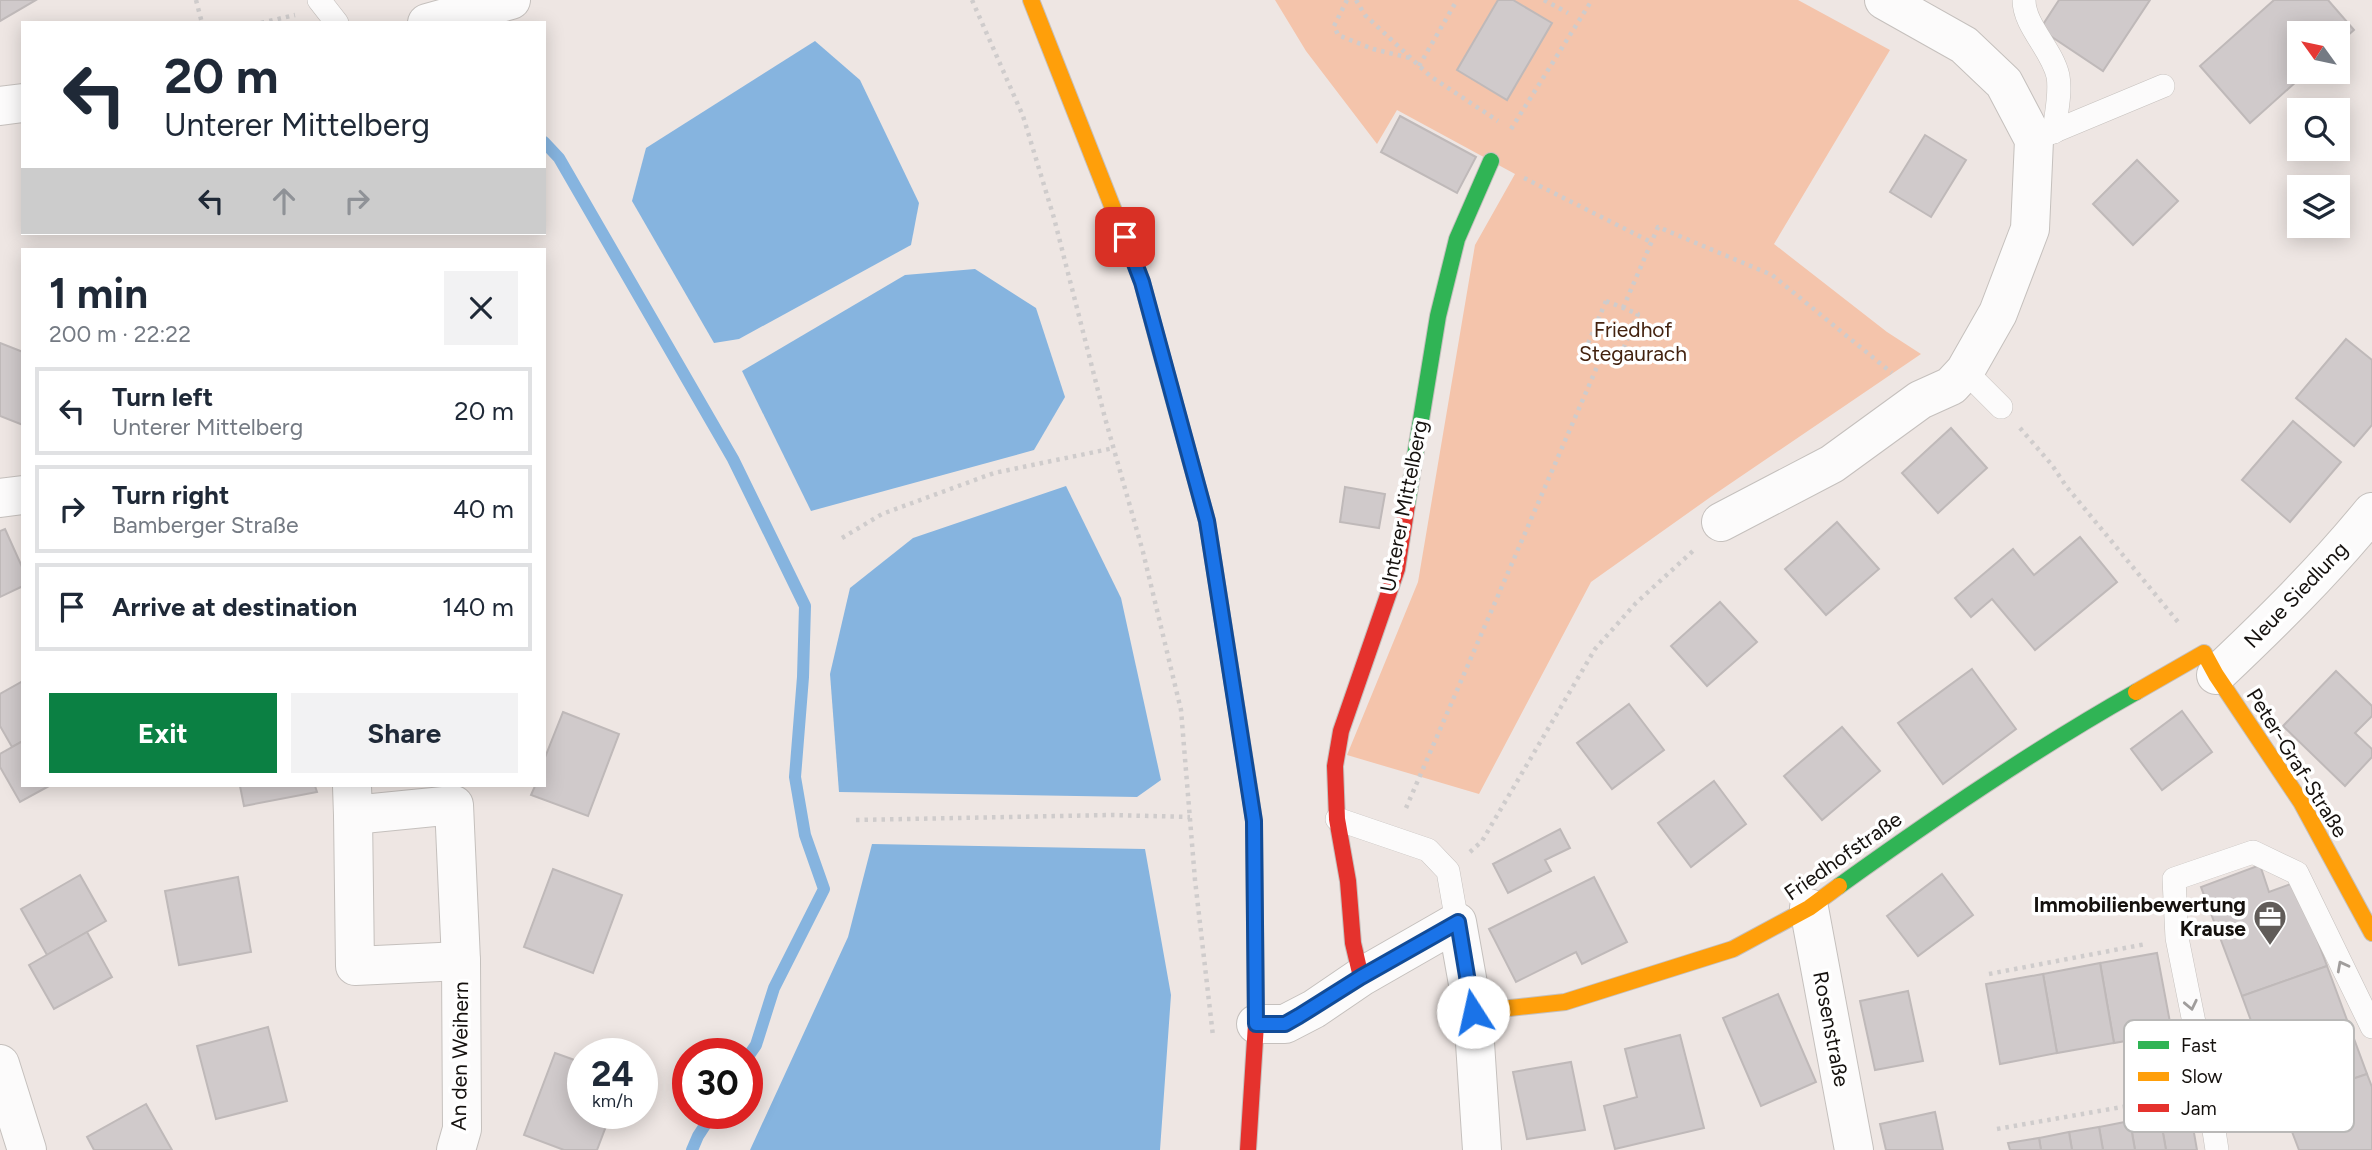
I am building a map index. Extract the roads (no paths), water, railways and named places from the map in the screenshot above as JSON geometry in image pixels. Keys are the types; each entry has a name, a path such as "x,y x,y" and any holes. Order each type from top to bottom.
{"street":[{"path":"435,21 511,0"},
{"path":"1031,0 1142,282 1207,521 1254,821 1256,1024 1248,1150"},
{"path":"1721,522 1832,464 1920,400 1951,386 1965,371 1998,313 2030,229 2044,136 2004,83 1964,45 1884,0"},
{"path":"0,106 21,103"},
{"name":"Unterer Mittelberg","path":"1361,977 1353,943 1348,881 1337,819 1335,766 1341,731 1397,569 1438,316 1457,239 1491,162"},
{"path":"0,498 21,495"},
{"name":"Neue Siedlung","path":"2210,664 2282,612 2372,512"},
{"name":"Friedhofstraße","path":"1473,1012 1565,1002 1733,949 1809,908 1893,847 2072,727 2210,664"},
{"name":"Peter-Graf-Straße","path":"2210,664 2301,802 2372,933"},
{"name":"An den Weihern","path":"456,1150 462,1129 461,961 454,805 352,800 355,966 461,961"},
{"name":"Rosenstraße","path":"1809,908 1854,1150"},
{"path":"1256,1024 1285,1024 1458,922 1473,1012 1482,1150"},
{"path":"0,1064 27,1150"}],"lane":[{"path":"319,0 335,21"},
{"path":"2024,0 2028,19 2052,58 2058,77 2058,103 2044,136"},
{"path":"2044,136 2163,86"},
{"path":"1965,371 2001,407"},
{"path":"1337,819 1428,850 1448,871 1458,922"},
{"path":"2194,1020 2177,938 2175,879 2253,852 2297,873 2372,1027"},
{"path":"2214,1132 2217,1150"}],"water":[{"path":"815,41 860,80 919,203 911,245 739,339 714,343 632,201 646,148"},
{"path":"975,269 1036,308 1065,397 1034,450 811,511 742,371 905,275"},
{"path":"1066,486 1121,598 1161,780 1137,797 839,792 830,674 850,588 913,538"},
{"path":"872,844 1145,849 1171,995 1160,1150 750,1150 760,1129 763,1129 763,1122 848,937"}],"waterway":[{"path":"546,144 559,158 733,459 805,606 803,677 795,777 805,835 824,889 774,988 758,1038"},
{"path":"692,1150 703,1129"}],"place":[{"name":"Immobilienbewertung Krause","path":"2270,947"}],"park label":[{"name":"Friedhof Stegaurach","path":"1633,342"}]}
